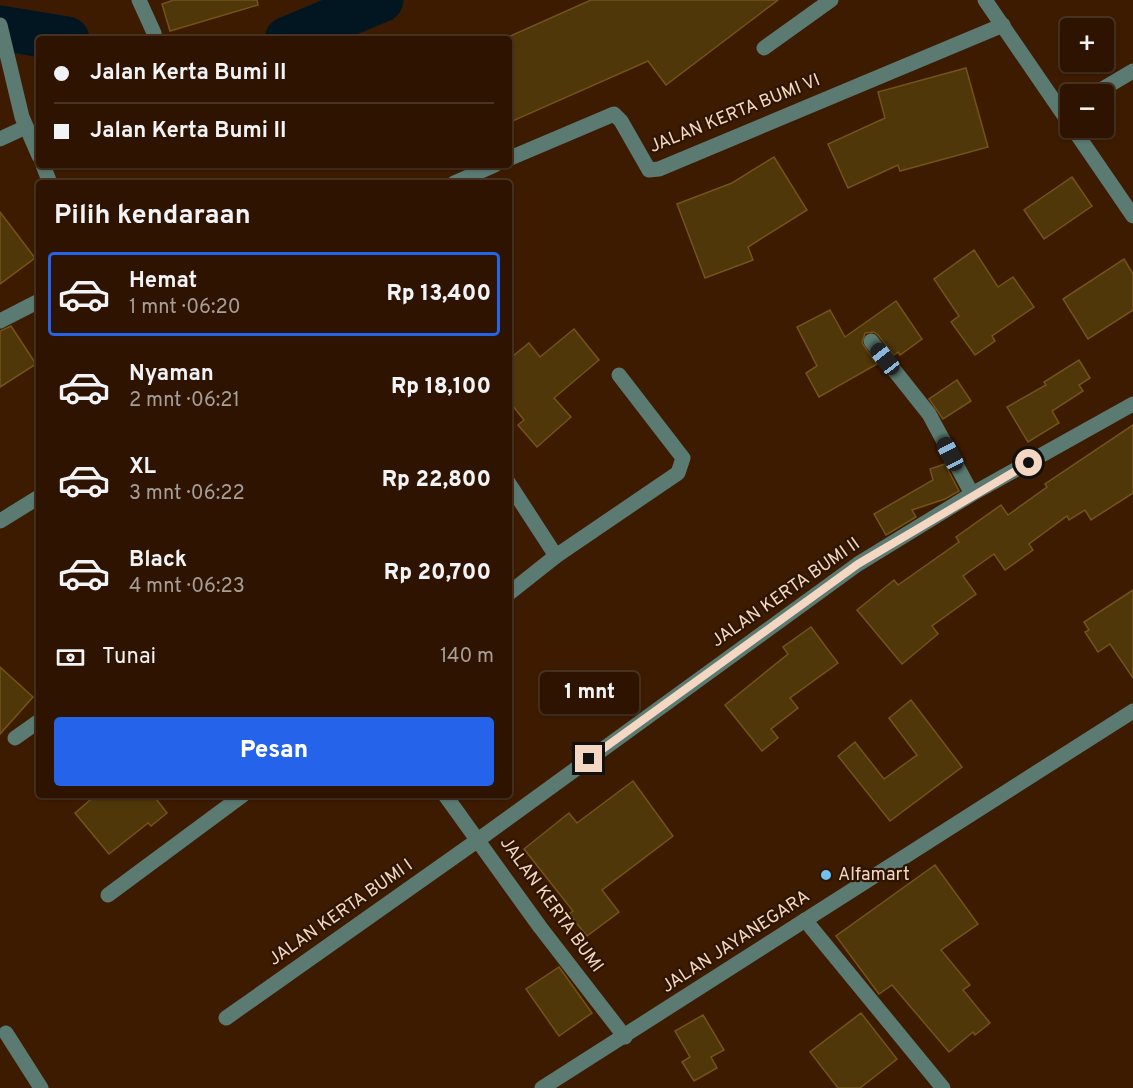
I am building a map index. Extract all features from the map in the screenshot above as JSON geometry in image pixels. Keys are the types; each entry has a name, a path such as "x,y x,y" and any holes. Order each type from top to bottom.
{"street":[{"path":"139,0 154,33"},
{"path":"764,48 831,0"},
{"path":"985,0 1060,102"},
{"path":"0,25 24,122 36,149"},
{"name":"JALAN KERTA BUMI VI","path":"512,157 614,114 621,121 649,170 659,170 1003,25"},
{"path":"1111,84 1133,71"},
{"path":"0,140 24,122"},
{"path":"1084,138 1133,216"},
{"path":"461,180 488,168"},
{"path":"0,321 36,303"},
{"path":"871,341 929,414 972,494"},
{"path":"512,591 556,556 678,473 683,458 619,375"},
{"name":"JALAN KERTA BUMI II","path":"478,840 858,564 972,494 1133,404"},
{"path":"512,488 556,556"},
{"path":"0,520 36,499"},
{"name":"JALAN JAYANEGARA","path":"542,1088 626,1037 1133,711"},
{"path":"15,738 36,723"},
{"path":"108,895 239,798"},
{"name":"JALAN KERTA BUMI","path":"447,798 540,927 626,1037"},
{"name":"JALAN KERTA BUMI I","path":"226,1018 478,840"},
{"path":"805,920 943,1088"},
{"path":"6,1033 41,1088"}],"building":[{"path":"174,0 257,0 258,5 170,31 162,4"},
{"path":"591,0 778,0 666,85 648,61 512,121 510,36"},
{"path":"966,68 988,147 900,171 898,165 848,188 828,144 885,118 878,92"},
{"path":"774,157 807,210 748,247 753,260 705,278 677,204 732,183"},
{"path":"1072,177 1092,206 1044,239 1024,210"},
{"path":"0,212 35,258 0,284"},
{"path":"974,250 998,287 1013,277 1034,307 992,336 995,341 975,355 951,322 959,316 934,279"},
{"path":"1124,259 1133,274 1133,310 1088,339 1063,299"},
{"path":"896,301 922,339 900,355 898,352 894,355 878,335 874,332 865,333 862,343 877,364 819,397 806,373 817,366 797,327 830,310 845,337"},
{"path":"11,326 36,364 0,387 0,331"},
{"path":"574,329 599,360 554,398 571,417 537,447 518,425 524,420 512,405 512,357 529,343 540,357"},
{"path":"1079,360 1090,378 1079,385 1083,391 1052,411 1059,423 1028,442 1007,407 1046,385 1044,382"},
{"path":"957,380 971,401 943,419 929,399"},
{"path":"1133,425 1133,493 1091,520 1085,510 1069,520 1067,516 1029,544 1033,550 1005,570 994,554 963,576 976,594 932,626 938,634 902,664 857,610 894,580 898,585 959,542 956,537 1001,505 1008,515 1047,487 1045,484"},
{"path":"945,464 959,491 945,499 912,510 916,517 886,535 874,514 933,480 930,469"},
{"path":"1133,590 1133,678 1110,644 1098,652 1085,632 1089,630 1084,622"},
{"path":"811,627 838,663 790,698 798,708 771,729 778,738 762,751 725,705 788,654 783,647"},
{"path":"0,667 33,697 0,734"},
{"path":"911,700 962,767 890,821 838,756 855,742 884,779 917,755 889,718"},
{"path":"633,781 673,836 602,890 619,912 587,936 569,914 573,911 524,849 569,813 577,823"},
{"path":"92,798 155,798 167,813 151,826 148,823 109,854 75,813"},
{"path":"935,865 978,924 941,950 970,985 963,990 990,1023 975,1035 973,1032 949,1052 892,985 879,994 836,936"},
{"path":"559,967 592,1013 559,1036 526,989"},
{"path":"861,1013 897,1059 860,1088 838,1088 810,1052"},
{"path":"703,1015 724,1050 711,1057 717,1068 694,1081 682,1062 690,1057 675,1031"}],"waterway":[{"path":"294,36 381,0"},
{"path":"0,28 49,36"}],"place":[{"name":"Alfamart","path":"826,875"}],"route":[{"path":"589,759 858,564 972,494 1029,463"}]}
